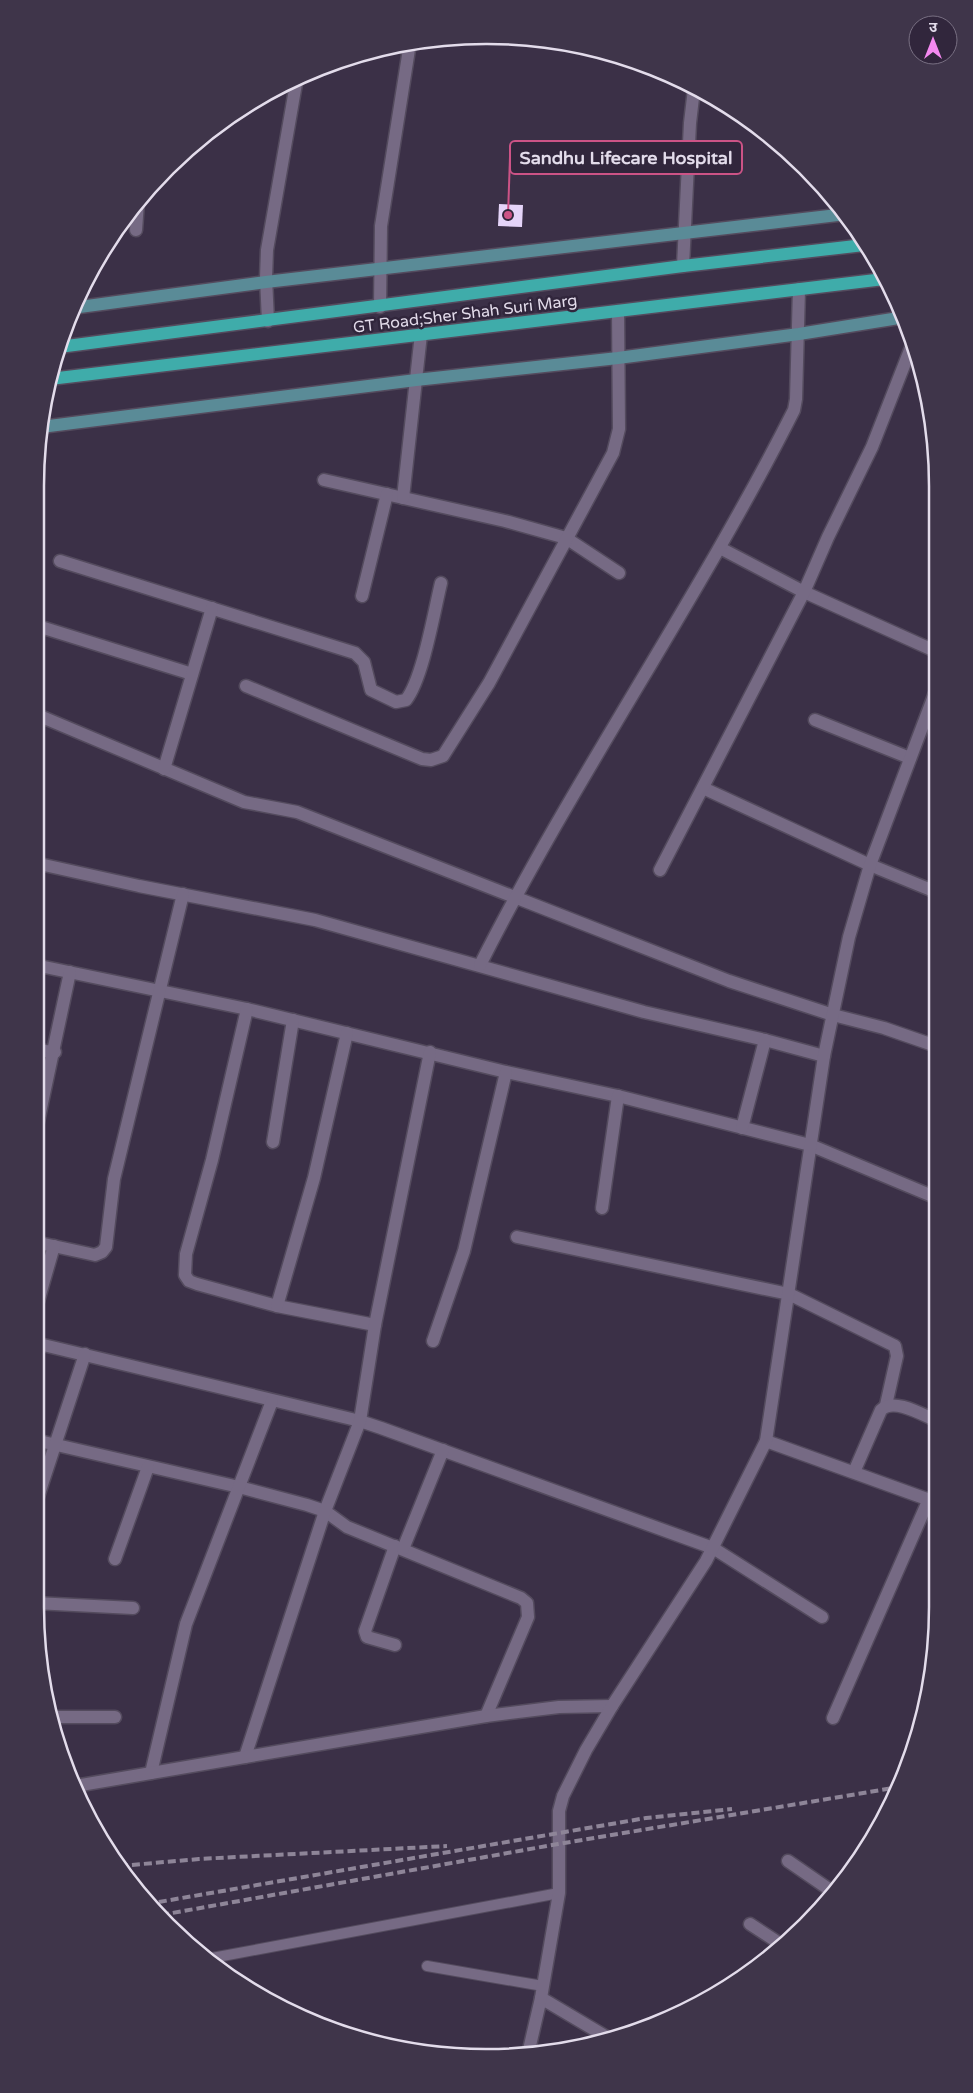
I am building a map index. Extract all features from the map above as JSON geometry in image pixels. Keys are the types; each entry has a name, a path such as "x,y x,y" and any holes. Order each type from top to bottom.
{"main road":[{"path":"82,307 266,282 836,215"},
{"name":"GT Road;Sher Shah Suri Marg","path":"66,346 380,307 683,266 858,246"},
{"name":"GT Road;Sher Shah Suri Marg","path":"57,378 878,280"},
{"path":"48,426 416,380 618,358 799,334 896,318"}],"street":[{"path":"380,307 384,208 409,51"},
{"path":"268,321 267,250 295,87"},
{"path":"683,266 690,123 693,95"},
{"path":"136,230 137,215"},
{"path":"480,965 515,896 720,548 794,410 799,334 799,289"},
{"path":"246,686 422,759 439,758 446,752 488,683 613,453 618,439 618,311"},
{"path":"403,498 421,334"},
{"path":"660,870 804,592 828,537 872,448 909,353"},
{"path":"324,480 505,521 566,538 619,573"},
{"path":"362,596 387,494"},
{"path":"720,548 804,592 929,648"},
{"path":"60,560 356,653 364,662 371,690 396,702 402,702 410,694 424,655 441,583"},
{"path":"164,769 212,608"},
{"path":"44,628 192,674"},
{"path":"530,2046 542,1992 559,1893 560,1811 563,1796 586,1750 612,1706 713,1548 766,1441 824,1056 849,937 870,865 929,709"},
{"path":"44,718 244,802 296,812 729,980 833,1015 884,1028 929,1044"},
{"path":"815,720 910,758"},
{"path":"703,788 870,865 929,889"},
{"path":"44,865 316,920 644,1012 765,1040 824,1056"},
{"path":"44,1244 96,1254 102,1252 106,1247 114,1179 183,894"},
{"path":"44,967 247,1009 506,1072 618,1096 810,1145 929,1195"},
{"path":"44,1093 55,1052 70,972"},
{"path":"247,1009 184,1266 189,1281 277,1306 375,1324"},
{"path":"273,1142 293,1020"},
{"path":"277,1306 314,1178 347,1033"},
{"path":"742,1128 765,1040"},
{"path":"44,1051 55,1052"},
{"path":"245,1758 325,1511 360,1421 375,1324 430,1052"},
{"path":"433,1341 464,1251 506,1072"},
{"path":"602,1208 618,1096"},
{"path":"518,1237 789,1294 894,1346 897,1356 886,1405 881,1410 854,1472"},
{"path":"44,1281 54,1246"},
{"path":"44,1345 360,1421 443,1450 713,1548 822,1617"},
{"path":"44,1479 85,1354"},
{"path":"151,1773 186,1624 272,1400"},
{"path":"886,1405 894,1405 929,1418"},
{"path":"766,1441 929,1499"},
{"path":"44,1442 239,1487 325,1511 347,1527 521,1598 527,1603 528,1618 486,1716"},
{"path":"395,1645 368,1637 365,1632 399,1547 443,1450"},
{"path":"115,1559 148,1467"},
{"path":"833,1718 929,1512"},
{"path":"44,1603 132,1608"},
{"path":"81,1785 486,1716 559,1707 612,1706"},
{"path":"58,1717 115,1717"},
{"path":"788,1861 827,1888"},
{"path":"750,1924 776,1941"},
{"path":"542,1992 602,2034"}],"lane":[{"path":"216,1957 559,1893"},
{"path":"427,1966 542,1992"}],"building":[{"path":"499,204 523,205 522,227 498,226"}],"railway":[{"path":"168,1914 558,1844 890,1788"},
{"path":"158,1902 646,1818 732,1809"},
{"path":"127,1865 199,1859 447,1846"}],"place":[{"name":"Sandhu Lifecare Hospital","path":"508,215"}]}
